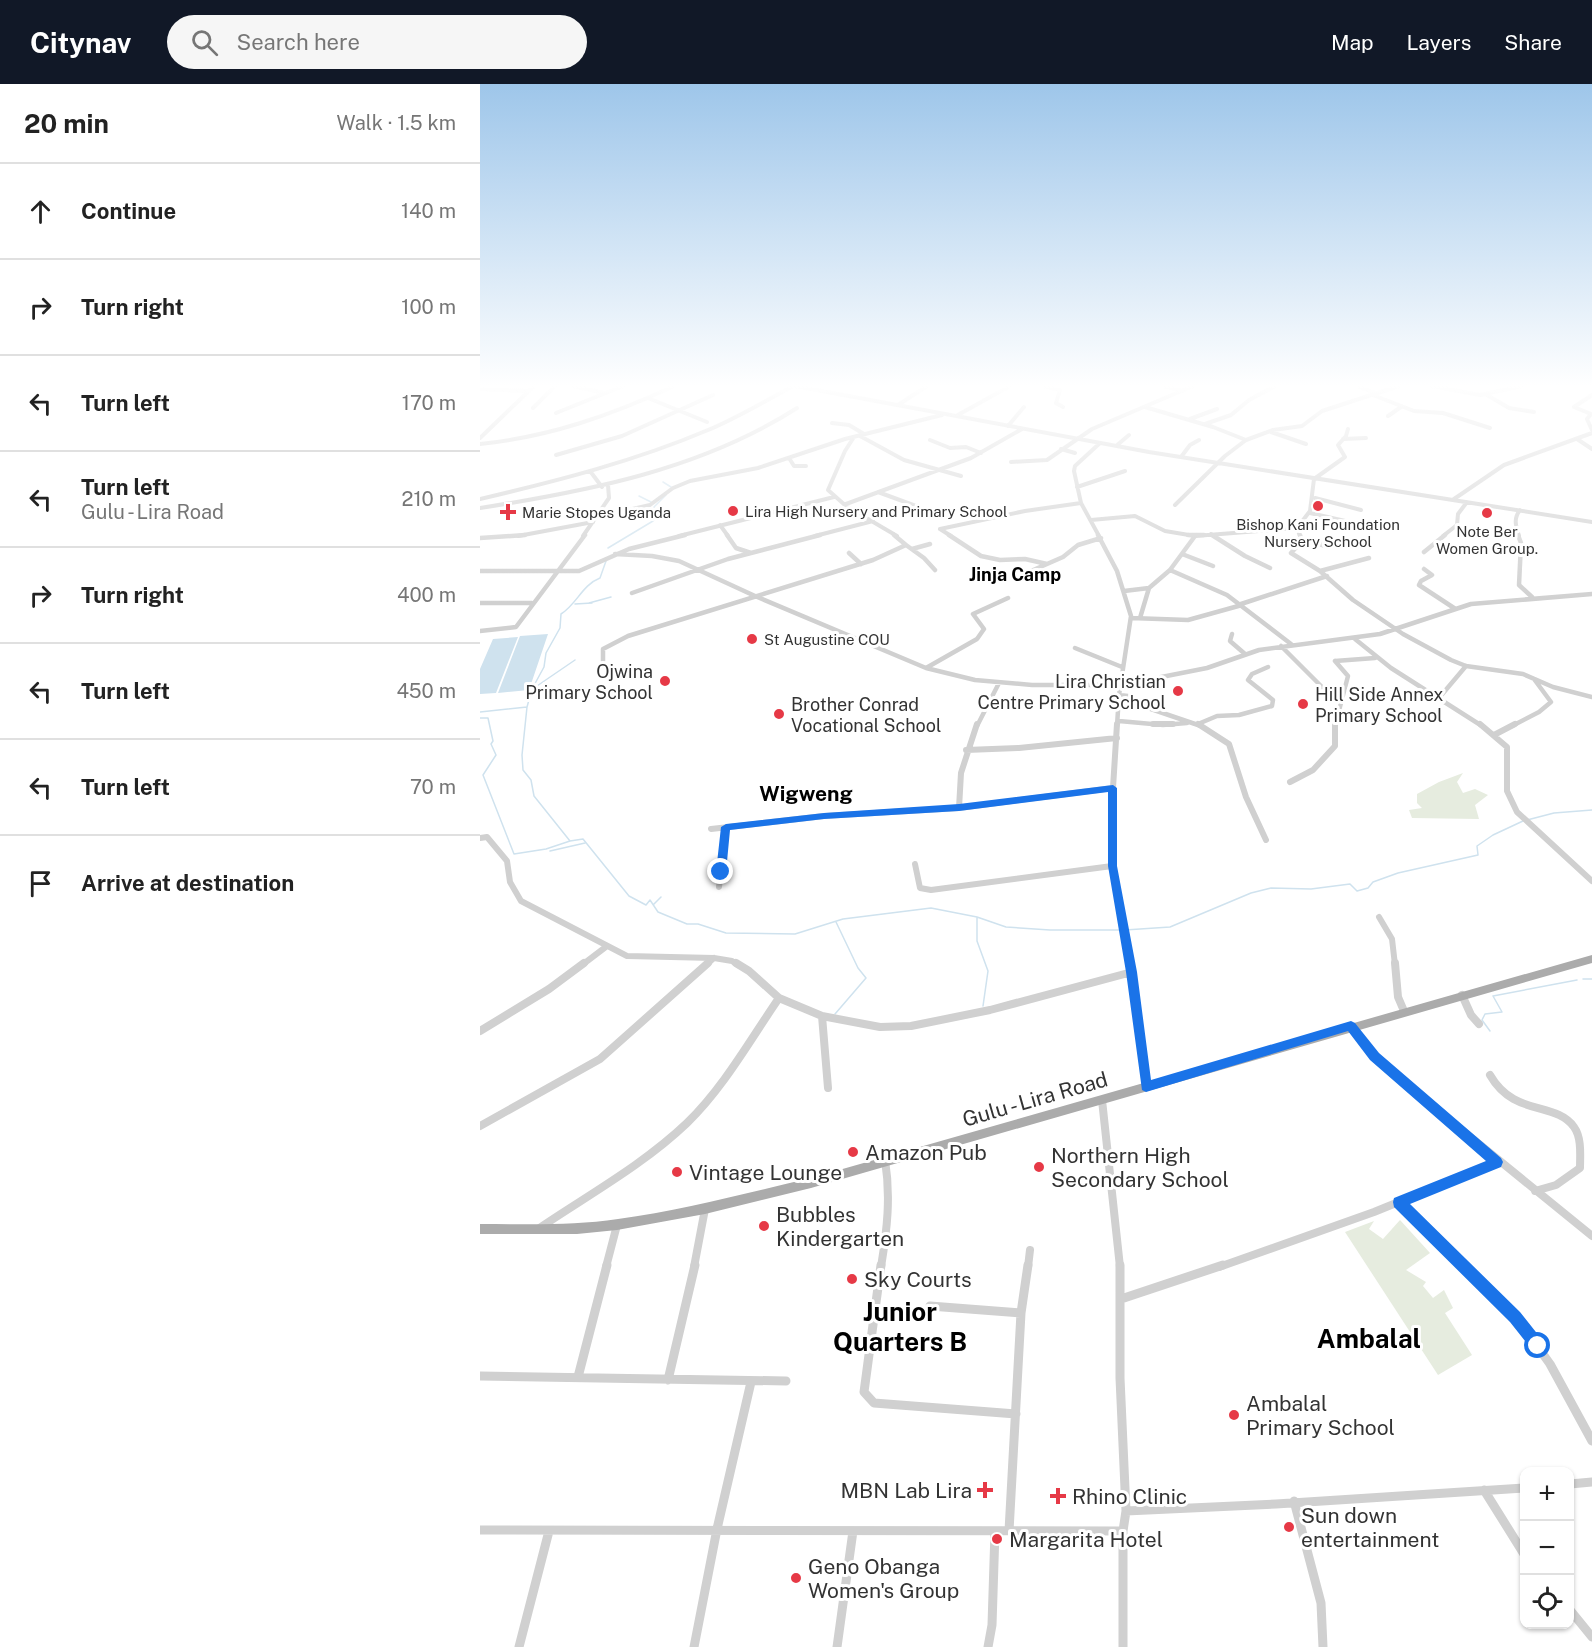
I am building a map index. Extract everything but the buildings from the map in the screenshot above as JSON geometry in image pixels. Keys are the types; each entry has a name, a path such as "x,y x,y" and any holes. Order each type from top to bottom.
{"main road":[{"name":"Gulu - Lira Road","path":"480,1229 617,1225 705,1209 811,1183 1592,958"}],"street":[{"path":"480,499 629,459"},
{"path":"480,508 602,487 647,475 692,459"},
{"path":"597,517 650,505 673,488 690,481 730,474 786,459"},
{"path":"790,459 794,466 806,466"},
{"path":"845,459 828,488 834,497 887,528 926,559 935,570"},
{"path":"903,459 945,468 961,476"},
{"path":"846,504 967,459"},
{"path":"1011,462 1044,461 1047,459"},
{"path":"1083,459 1075,466 1081,503 1101,538 1124,591 1131,618 1119,694 1113,788 1112,866 1132,972 1146,1086"},
{"path":"1193,459 1592,522"},
{"path":"1175,505 1222,459"},
{"path":"1314,479 1342,459"},
{"path":"1454,499 1504,465 1520,459"},
{"path":"590,471 602,487"},
{"path":"1077,487 1125,471"},
{"path":"1091,520 1135,516 1165,531 1195,536 1297,528 1310,513 1315,498 1314,479"},
{"path":"480,632 516,627 597,517 609,498 608,485"},
{"path":"878,492 924,509"},
{"path":"480,571 583,570 615,554 834,497"},
{"path":"1315,498 1361,510"},
{"path":"1424,552 1457,525 1458,514 1467,502"},
{"path":"1047,564 1025,559 1000,560 981,556 940,529 1025,511 1081,503"},
{"path":"1520,510 1515,524 1521,543 1519,585 1532,597"},
{"path":"1310,513 1376,528"},
{"path":"851,526 863,516"},
{"path":"632,592 728,559 874,521"},
{"path":"480,538 514,537 593,522"},
{"path":"720,525 736,548 752,553"},
{"path":"1297,528 1302,539 1291,553 1327,576 1353,600 1417,642 1466,666 1534,678 1553,687 1592,697"},
{"path":"1211,533 1245,556 1270,568"},
{"path":"1140,618 1149,588 1170,570 1195,536"},
{"path":"1034,575 1031,571 1063,557 1078,545 1101,538"},
{"path":"1302,539 1329,547 1344,541"},
{"path":"912,549 930,544"},
{"path":"603,664 603,649 614,642 653,627 861,564 906,545"},
{"path":"728,559 736,548"},
{"path":"849,553 861,564"},
{"path":"615,554 665,558 698,568 755,596 927,668 961,678 999,683 1121,685 1207,668 1245,654 1291,644 1355,639 1397,629 1454,608 1497,600 1592,594"},
{"path":"1182,554 1213,566"},
{"path":"1320,571 1369,558"},
{"path":"1425,569 1432,575 1421,581 1419,585 1454,608"},
{"path":"1170,570 1222,592 1291,644"},
{"path":"1131,618 1188,620 1242,605 1327,576"},
{"path":"1124,591 1149,588"},
{"path":"927,668 977,639 984,629 972,615 977,610 1008,598"},
{"path":"480,603 532,603"},
{"path":"1232,634 1230,641 1245,654"},
{"path":"1355,639 1374,658 1439,698 1494,735 1507,747 1507,791 1517,813 1592,881"},
{"path":"1281,646 1322,687"},
{"path":"1075,648 1122,667"},
{"path":"1290,782 1313,770 1335,746 1335,724 1348,676 1335,662 1374,658"},
{"path":"1439,698 1466,666"},
{"path":"1198,724 1217,716 1239,715 1272,706 1273,700 1248,680 1252,674 1268,667"},
{"path":"1494,735 1539,712 1551,702 1534,678"},
{"path":"959,808 960,774 966,750 973,730 999,683"},
{"path":"1119,694 1128,696 1145,707 1198,724 1228,744 1246,797 1266,840"},
{"path":"1119,721 1163,725 1191,723"},
{"path":"966,750 1019,748 1117,738"},
{"path":"711,829 824,816 959,808 1113,788"},
{"path":"719,887 726,827"},
{"path":"480,838 487,837 501,851 507,861 510,882 521,901 607,946 627,956 714,958 740,965 779,998 822,1016 880,1027 911,1026 990,1010 1132,972"},
{"path":"915,864 920,888 931,890 1112,866"},
{"path":"1379,917 1392,939 1398,997 1404,1011"},
{"path":"480,1030 549,989 607,946"},
{"path":"480,1126 600,1059 714,958"},
{"path":"1462,995 1476,1022"},
{"path":"538,1228 644,1156 687,1123 715,1091 779,998"},
{"path":"822,1016 828,1088"},
{"path":"1351,1026 1374,1057 1497,1162 1592,1236"},
{"path":"1490,1075 1499,1090 1514,1100 1566,1121 1574,1127 1578,1136 1580,1168 1556,1185 1535,1191"},
{"path":"1102,1100 1117,1228 1121,1299 1120,1378 1126,1511 1123,1531 1123,1647"},
{"path":"885,1160 889,1186 889,1220 874,1307 864,1392 874,1403 1016,1414"},
{"path":"1121,1299 1242,1259 1399,1202 1497,1162"},
{"path":"1399,1202 1525,1329 1550,1364 1592,1441"},
{"path":"668,1380 705,1209"},
{"path":"578,1377 617,1225"},
{"path":"1009,1531 1021,1313 1030,1250"},
{"path":"930,1306 1021,1313"},
{"path":"480,1376 786,1381"},
{"path":"694,1647 717,1529 751,1382"},
{"path":"1574,1484 1592,1482"},
{"path":"1126,1511 1208,1509 1294,1501 1520,1488"},
{"path":"1484,1490 1520,1548"},
{"path":"1294,1501 1321,1603 1323,1647"},
{"path":"480,1530 1123,1531"},
{"path":"519,1647 549,1531"},
{"path":"988,1647 992,1625 994,1531"},
{"path":"837,1647 853,1532"},
{"path":"1574,1616 1592,1637"}],"shaded area":[{"path":"1463,773 1457,782 1463,793 1475,789 1488,795 1475,805 1479,819 1412,818 1409,810 1422,808 1417,803 1417,794"},
{"path":"1400,1220 1430,1253 1406,1270 1426,1282 1423,1286 1433,1298 1444,1290 1453,1308 1445,1313 1472,1355 1438,1375 1345,1232 1374,1221 1369,1229 1383,1239"}],"water":[{"path":"548,634 529,690 498,693 520,636"},
{"path":"518,637 496,693 480,694 480,669 493,639"}],"waterway":[{"path":"663,482 671,487"},
{"path":"608,548 653,521 658,515 654,507 666,495"},
{"path":"639,496 651,502"},
{"path":"527,707 532,689 544,667 546,653 560,628 561,614 589,585 600,578 606,561"},
{"path":"589,603 611,597"},
{"path":"575,604 592,603"},
{"path":"534,688 575,660"},
{"path":"480,712 527,707"},
{"path":"527,707 522,755 523,770 531,780 534,796 570,841"},
{"path":"480,718 488,718 493,741 491,744 496,755 483,775 514,854 546,849 570,841"},
{"path":"1527,820 1554,813 1592,810"},
{"path":"1125,930 1170,927 1251,893 1271,888 1311,889 1350,884 1357,891 1368,888 1373,882 1398,873 1478,855 1477,846 1493,835 1523,821"},
{"path":"570,841 583,839 629,896 646,905 650,900 658,912 687,924 698,924 726,933 795,934 843,919 931,908 977,917"},
{"path":"550,851 585,843"},
{"path":"654,904 661,897"},
{"path":"977,917 1006,927 1050,930 1121,930"},
{"path":"977,917 977,941 988,971 983,1006"},
{"path":"835,1014 866,978 858,968 836,922"},
{"path":"1583,979 1592,979"},
{"path":"1490,1031 1482,1020 1485,1014 1502,1012 1493,996 1577,980"}],"place":[{"name":"Bishop Kani Foundation Nursery School","path":"1318,506"},
{"name":"Lira High Nursery and Primary School","path":"733,511"},
{"name":"Marie Stopes Uganda","path":"508,512"},
{"name":"Note Ber Women Group.","path":"1487,513"},
{"name":"St Augustine COU","path":"752,639"},
{"name":"Ojwina Primary School","path":"665,681"},
{"name":"Lira Christian Centre Primary School","path":"1178,691"},
{"name":"Hill Side Annex Primary School","path":"1303,704"},
{"name":"Brother Conrad Vocational School","path":"779,714"},
{"name":"Amazon Pub","path":"853,1152"},
{"name":"Northern High Secondary School","path":"1039,1167"},
{"name":"Vintage Lounge","path":"677,1172"},
{"name":"Bubbles Kindergarten","path":"764,1226"},
{"name":"Sky Courts","path":"852,1279"},
{"name":"Ambalal Primary School","path":"1234,1415"},
{"name":"MBN Lab Lira","path":"985,1490"},
{"name":"Rhino Clinic","path":"1058,1496"},
{"name":"Sun down entertainment","path":"1289,1527"},
{"name":"Margarita Hotel","path":"997,1539"},
{"name":"Geno Obanga Women's Group","path":"796,1578"}],"district":[{"name":"Jinja Camp","path":"1015,574"},
{"name":"Wigweng","path":"806,793"},
{"name":"Junior Quarters B","path":"900,1326"},
{"name":"Ambalal","path":"1369,1338"}],"route":[{"path":"721,872 726,827 824,816 959,808 1113,788 1112,866 1117,902 1130,959 1146,1086 1351,1026 1374,1057 1497,1162 1399,1202 1515,1317 1538,1346"}]}
